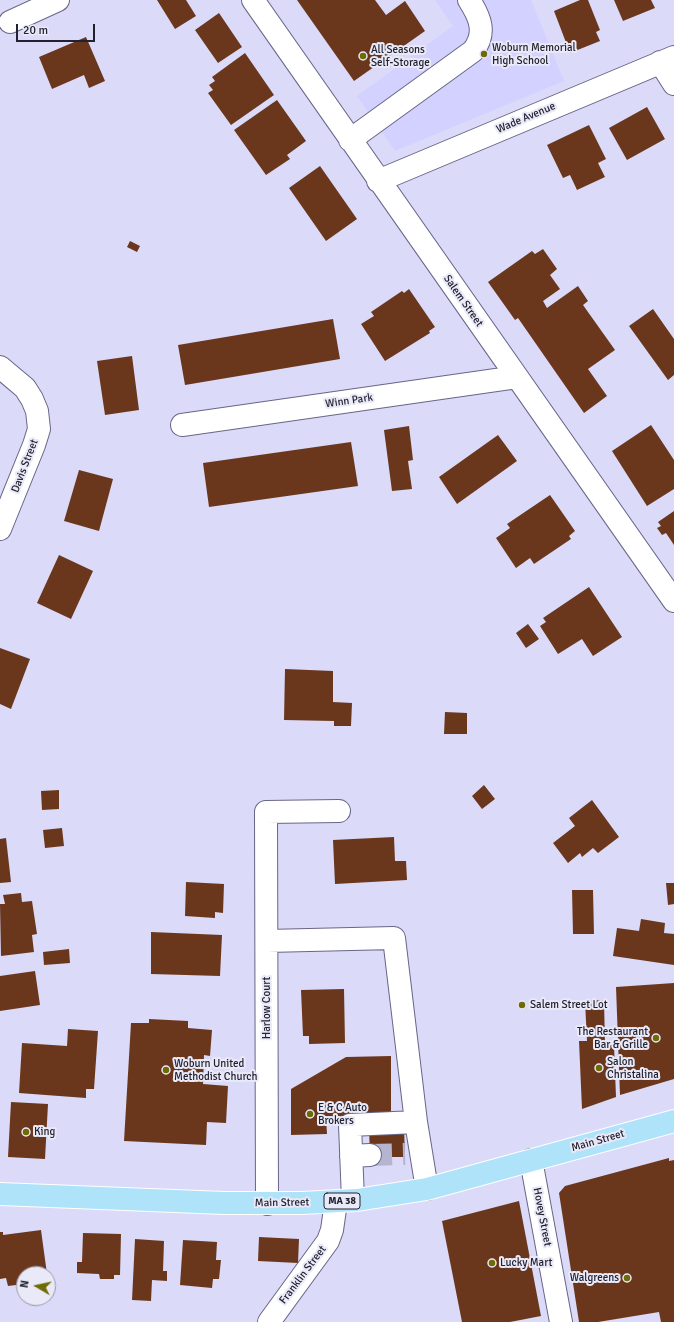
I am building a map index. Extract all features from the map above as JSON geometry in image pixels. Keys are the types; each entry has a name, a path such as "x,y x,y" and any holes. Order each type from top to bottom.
{"main road":[{"name":"Main Street","path":"0,1194 267,1204 344,1201 427,1189 674,1121"}],"street":[{"path":"10,22 58,0"},
{"name":"Salem Street","path":"253,0 378,181 674,601"},
{"path":"350,140 473,51 479,40 482,29 479,17 469,0"},
{"path":"667,60 674,84"},
{"name":"Wade Avenue","path":"378,181 667,60"},
{"name":"Davis Street","path":"0,367 25,388 37,411 39,429 0,529"},
{"name":"Winn Park","path":"182,426 517,377"},
{"name":"Harlow Court","path":"267,1204 268,940 266,812 339,811"},
{"path":"268,940 394,938 416,1122 413,1154 427,1189"},
{"name":"Franklin Street","path":"269,1322 327,1244 361,1155 350,1125 416,1122"},
{"name":"Hovey Street","path":"531,1160 561,1322"}],"shaded area":[{"name":"Woburn Memorial High School","path":"435,0 531,0 564,81 395,151 357,96 453,26"}],"building":[{"path":"157,0 186,0 196,16 175,29"},
{"name":"All Seasons Self-Storage","path":"297,0 375,0 386,15 405,1 425,31 354,81"},
{"path":"580,0 588,0 600,30 596,32 600,41 570,53 554,11"},
{"path":"614,0 651,0 655,8 623,21"},
{"path":"219,13 242,47 218,63 195,30"},
{"path":"86,37 105,81 89,88 84,75 52,89 39,57"},
{"path":"245,53 274,95 231,125 208,93 213,90 209,85 215,81 212,77"},
{"path":"277,100 306,141 287,155 290,159 266,175 234,130"},
{"path":"647,107 665,139 627,160 609,128"},
{"path":"589,125 606,159 598,163 605,177 577,190 570,175 563,178 547,145"},
{"path":"320,166 357,219 326,241 289,188"},
{"path":"130,241 140,246 137,252 127,247"},
{"path":"543,249 557,269 550,275 560,289 543,301 547,308 578,286 588,301 583,305 615,350 588,369 607,396 584,413 518,318 515,320 488,282 532,251 535,254"},
{"path":"409,289 435,327 429,331 430,333 385,361 361,324 374,316 371,312 402,291 404,293"},
{"path":"653,309 674,339 674,375 668,380 629,326"},
{"path":"333,319 340,359 185,385 178,345"},
{"path":"132,356 139,410 105,415 97,361"},
{"path":"651,425 674,460 674,489 647,506 612,451"},
{"path":"409,426 413,460 408,461 412,489 392,491 384,430"},
{"path":"498,435 517,461 457,504 439,477"},
{"path":"351,442 358,486 209,507 203,463"},
{"path":"79,470 113,479 99,531 64,521"},
{"path":"550,495 575,531 569,536 571,539 534,564 530,558 516,568 496,538 510,528 507,524"},
{"path":"674,511 674,545 666,533 662,535 657,528 661,526 658,522"},
{"path":"59,555 93,571 71,619 37,603"},
{"path":"589,587 622,637 593,656 582,639 558,654 540,626 546,622 543,618"},
{"path":"528,624 539,639 526,648 516,633"},
{"path":"0,648 30,659 11,709 0,704"},
{"path":"285,669 333,671 333,702 352,703 351,726 334,726 334,721 284,720"},
{"path":"445,712 467,713 467,734 444,734"},
{"path":"484,785 495,799 482,809 472,796"},
{"path":"59,790 59,809 42,810 41,791"},
{"path":"592,800 619,837 598,853 593,848 582,857 580,853 568,863 553,843 575,826 569,818"},
{"path":"62,828 64,846 45,848 43,830"},
{"path":"394,837 395,861 406,861 407,880 335,884 333,840"},
{"path":"6,838 11,882 0,883 0,839"},
{"path":"186,882 224,884 223,913 215,912 215,918 185,916"},
{"path":"666,883 674,883 674,904 668,905"},
{"path":"572,890 593,890 594,934 573,934"},
{"path":"21,893 22,902 32,901 37,934 32,935 34,952 1,956 0,904 5,904 3,895"},
{"path":"641,919 665,923 664,933 674,934 674,965 613,956 617,928 639,931"},
{"path":"151,932 222,935 220,976 151,974"},
{"path":"69,949 70,963 44,965 43,952"},
{"path":"35,971 40,1005 0,1011 0,976"},
{"path":"674,983 674,1079 620,1095 616,987"},
{"path":"344,989 345,1043 309,1044 309,1036 303,1036 301,990"},
{"path":"604,1000 605,1045 614,1045 616,1097 582,1109 579,1041 587,1041 585,1001"},
{"name":"Woburn United Methodist Church","path":"149,1019 188,1021 188,1028 212,1030 210,1056 204,1055 203,1084 228,1086 226,1123 207,1122 206,1145 124,1141 131,1023 149,1023"},
{"path":"68,1029 98,1031 94,1089 86,1089 86,1098 19,1093 22,1043 67,1046"},
{"path":"391,1056 391,1116 326,1118 327,1134 291,1135 291,1089 346,1057"},
{"path":"11,1102 48,1104 45,1159 8,1157"},
{"path":"404,1127 405,1157 370,1157 369,1128"},
{"name":"Walgreens","path":"669,1158 669,1161 674,1160 674,1322 661,1322 659,1312 598,1322 579,1322 559,1193 565,1186"},
{"path":"519,1201 541,1316 510,1322 462,1322 442,1221"},
{"path":"41,1230 46,1266 16,1266 16,1285 8,1286 6,1278 0,1279 0,1232 3,1232 3,1235"},
{"path":"83,1233 121,1234 120,1275 114,1275 114,1279 100,1279 99,1274 77,1273 77,1262 82,1262"},
{"path":"259,1237 299,1239 298,1263 258,1261"},
{"path":"135,1239 164,1241 163,1271 167,1271 167,1281 152,1280 151,1301 132,1300"},
{"path":"183,1240 217,1242 216,1260 221,1260 219,1279 213,1279 212,1288 180,1285"}],"tunnel":[{"path":"370,1155 405,1154"}],"place":[{"name":"Woburn Memorial High School","path":"484,54"},
{"name":"All Seasons Self-Storage","path":"363,56"},
{"name":"Salem Street Lot","path":"522,1005"},
{"name":"The Restaurant Bar & Grille","path":"656,1038"},
{"name":"Salon Christalina","path":"599,1068"},
{"name":"Woburn United Methodist Church","path":"166,1070"},
{"name":"E & C Auto Brokers","path":"310,1114"},
{"name":"King","path":"26,1132"},
{"name":"Lucky Mart","path":"492,1263"},
{"name":"Walgreens","path":"627,1278"}]}
